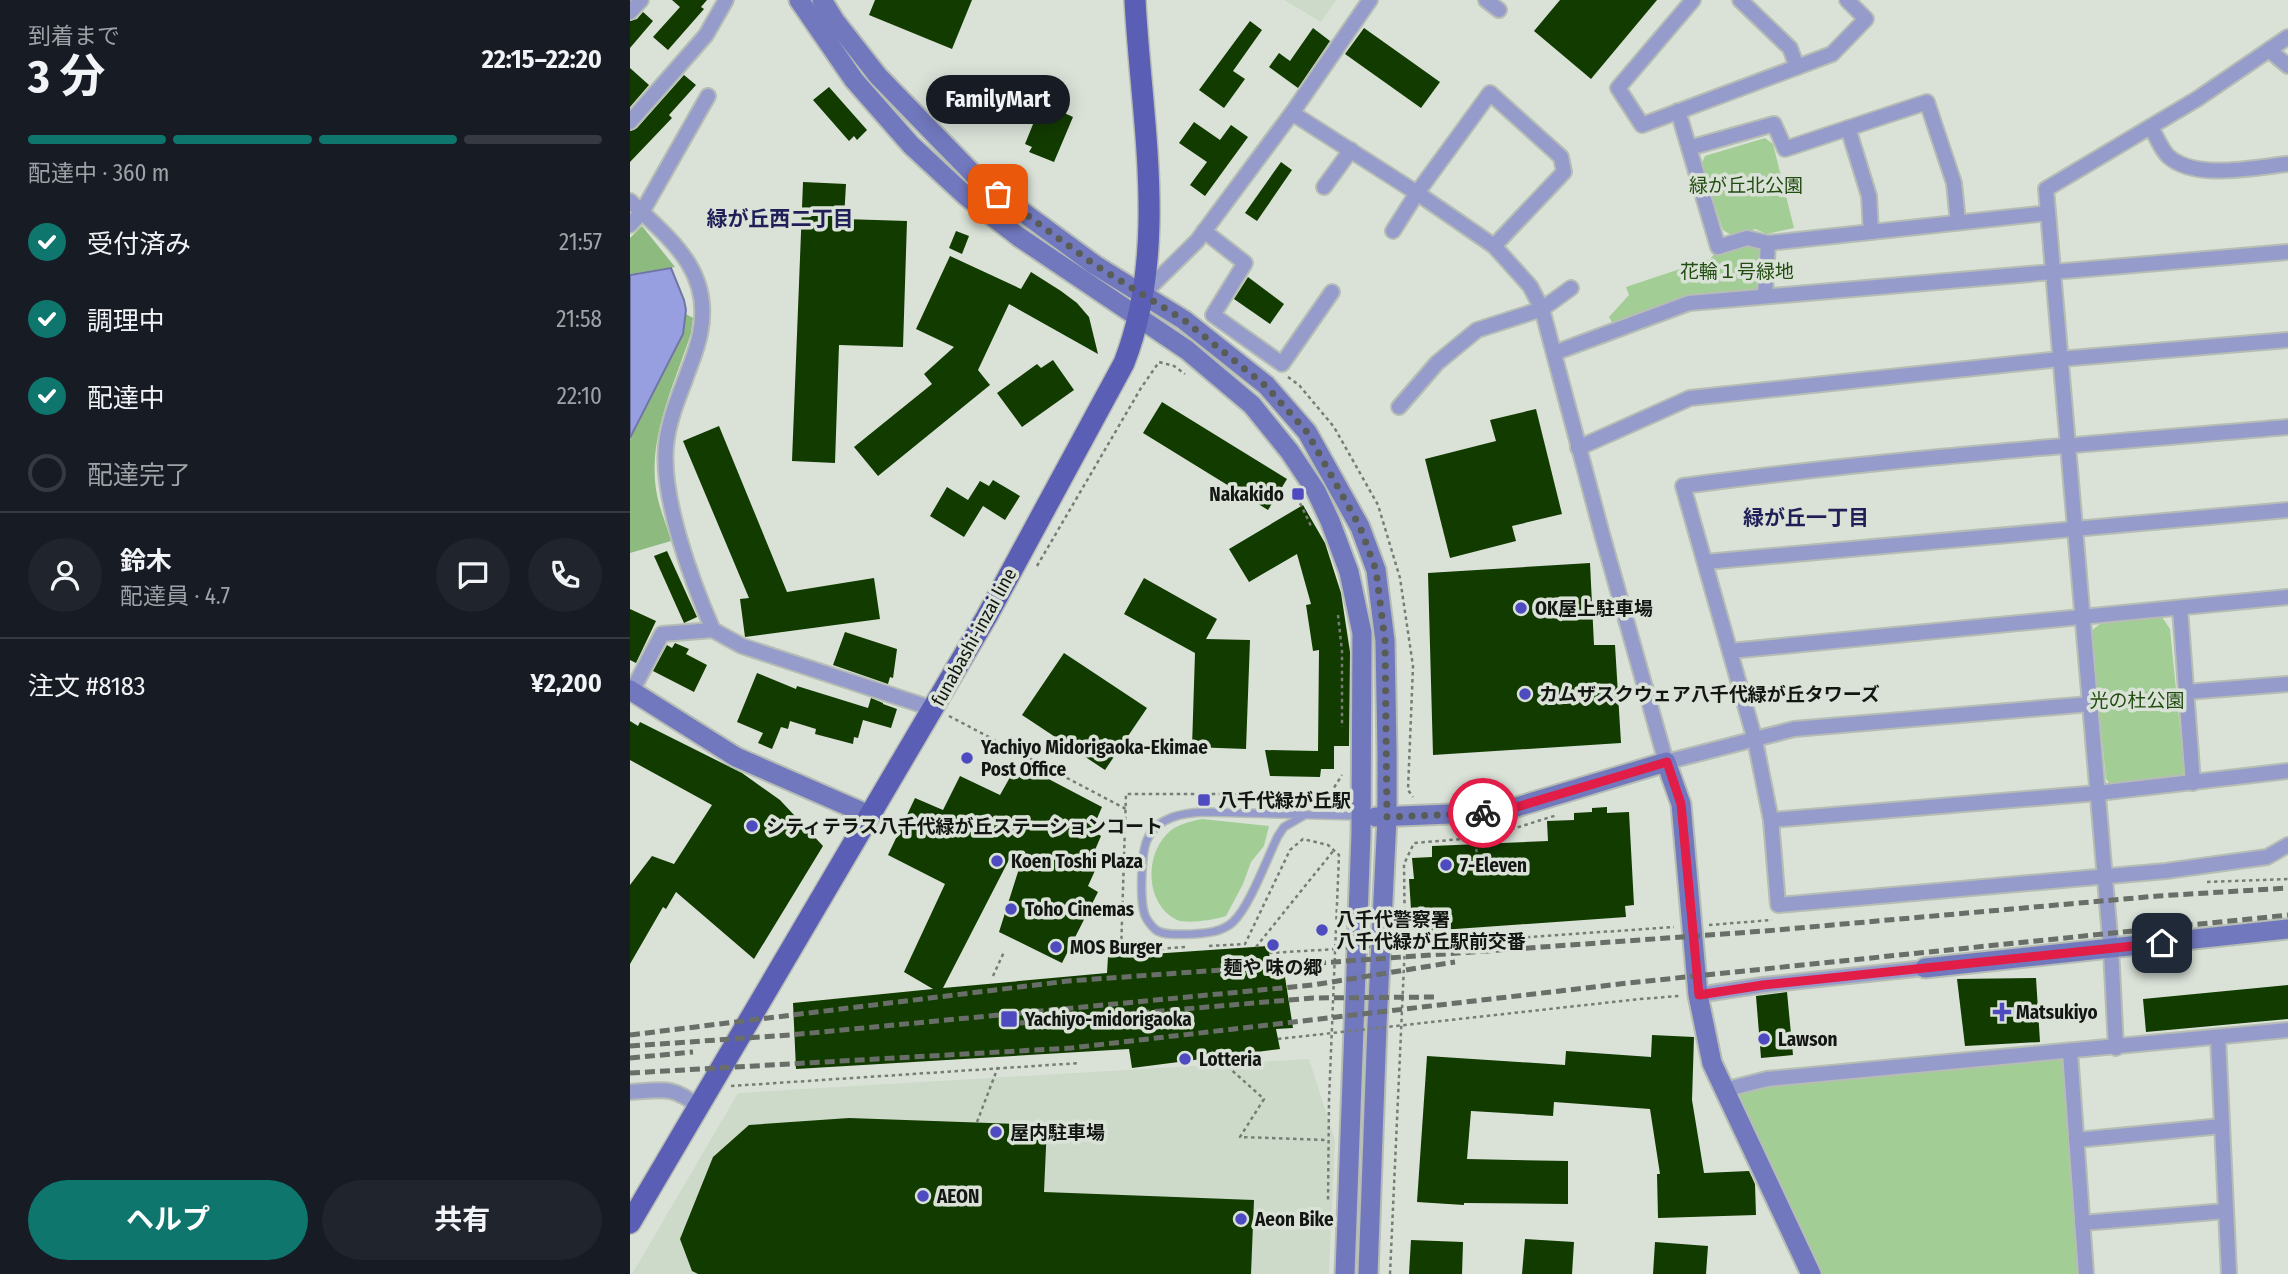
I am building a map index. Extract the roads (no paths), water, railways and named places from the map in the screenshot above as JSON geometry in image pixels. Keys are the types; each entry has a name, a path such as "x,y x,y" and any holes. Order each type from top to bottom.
{"main road":[{"name":"funabashi-inzai line","path":"630,1223 934,709 1124,363 1138,317 1148,258 1149,209 1135,0"}],"street":[{"path":"630,12 641,0"},
{"path":"630,122 706,35 726,0"},
{"path":"799,0 854,80 920,153 966,196 1019,237 1187,350 1252,405 1290,452 1316,491 1330,521 1349,572 1363,633 1361,816 1345,1274"},
{"path":"822,0 835,21 878,75 979,180 1095,265 1184,320 1266,386 1307,432 1360,527 1376,570 1385,641 1387,817 1368,1274"},
{"path":"1143,294 1204,232 1292,113 1370,0"},
{"path":"1486,0 1499,10"},
{"path":"1693,0 1618,88 1642,125 1832,54 1866,19 1847,0"},
{"path":"1740,0 1790,48 1797,67"},
{"path":"2116,1048 2111,949 2046,189 2151,127 2288,37"},
{"path":"2269,50 2288,66"},
{"path":"1393,231 1417,193 1490,93 1561,157 1564,172 1494,246"},
{"path":"630,225 642,212 708,96"},
{"path":"1689,148 1774,124 1785,149 1927,102 1954,183 1958,222"},
{"path":"1678,111 1718,247 1748,238 1768,243 2048,213"},
{"path":"1292,113 1494,246 1530,286 1542,309 1578,448 1681,804 1699,995 1712,1063 1811,1274"},
{"path":"2151,127 2167,155 2181,165 2207,171 2288,164"},
{"path":"1848,128 1869,196 1871,232"},
{"path":"1324,187 1351,150"},
{"path":"630,201 686,257 700,286 700,335 668,430 666,484 694,587 713,630"},
{"path":"1204,232 1245,263 1213,315 1282,364 1332,292"},
{"path":"1765,295 1768,243"},
{"path":"1554,353 1689,303 2288,252"},
{"path":"1399,407 1437,363 1477,330 1542,309 1571,288"},
{"path":"1578,448 1690,398 2060,359 2288,340"},
{"path":"2288,428 2068,445 1763,475 1683,486 1755,740 1770,820 1778,905 2105,877 2267,857 2288,845"},
{"path":"1705,562 2288,510"},
{"path":"1730,651 2288,597"},
{"path":"2180,609 2193,783"},
{"path":"869,815 736,757 631,690 662,634 713,630 742,646 934,709"},
{"path":"2186,692 2288,684"},
{"path":"1361,816 1500,812 1667,762 1794,729 2090,704"},
{"path":"1770,820 2098,793 2288,771"},
{"path":"1699,995 2288,929"},
{"path":"1724,1090 1767,1079 2288,1030"},
{"path":"2218,1038 2229,1274"},
{"path":"2070,1052 2086,1274"},
{"path":"630,1092 673,1090 684,1094 699,1107"},
{"path":"2076,1140 2222,1126"},
{"path":"2082,1223 2226,1211"}],"lane":[{"path":"1303,816 1284,827 1278,836 1243,908 1233,922 1220,930 1207,933 1171,934 1157,931 1144,914 1143,851 1148,836 1171,817 1184,813 1361,816"}],"water":[{"path":"671,268 686,310 683,334 630,438 630,275"}],"railway":[{"path":"630,1035 1068,981 1765,931 2158,896 2288,888"},
{"path":"630,1073 1071,1048 1628,983 2288,915"},
{"path":"630,1046 790,1035 1313,985 1455,962"},
{"path":"1020,1023 1313,998 1436,997"},
{"path":"630,1058 693,1052"}],"place":[{"name":"FamilyMart","path":"998,194"},
{"name":"Nakakido","path":"1298,494"},
{"name":"OK屋上駐車場","path":"1521,608"},
{"name":"カムザスクウェア八千代緑が丘タワーズ","path":"1525,694"},
{"name":"Yachiyo Midorigaoka-Ekimae Post Office","path":"967,758"},
{"name":"八千代緑が丘駅","path":"1204,800"},
{"name":"シティテラス八千代緑が丘ステーションコート","path":"752,826"},
{"name":"Koen Toshi Plaza","path":"997,861"},
{"name":"7-Eleven","path":"1446,865"},
{"name":"Toho Cinemas","path":"1011,909"},
{"name":"八千代警察署 八千代緑が丘駅前交番","path":"1322,930"},
{"name":"麺や 味の郷","path":"1273,945"},
{"name":"MOS Burger","path":"1056,947"},
{"name":"Matsukiyo","path":"2002,1012"},
{"name":"Yachiyo-midorigaoka","path":"1009,1019"},
{"name":"Lawson","path":"1764,1039"},
{"name":"Lotteria","path":"1185,1059"},
{"name":"屋内駐車場","path":"996,1132"},
{"name":"AEON","path":"923,1196"},
{"name":"Aeon Bike","path":"1241,1219"}],"district":[{"name":"緑が丘西二丁目","path":"780,219"},
{"name":"緑が丘一丁目","path":"1806,518"}],"park label":[{"name":"緑が丘北公園","path":"1746,185"},
{"name":"花輪１号緑地","path":"1737,271"},
{"name":"光の杜公園","path":"2137,700"}]}
